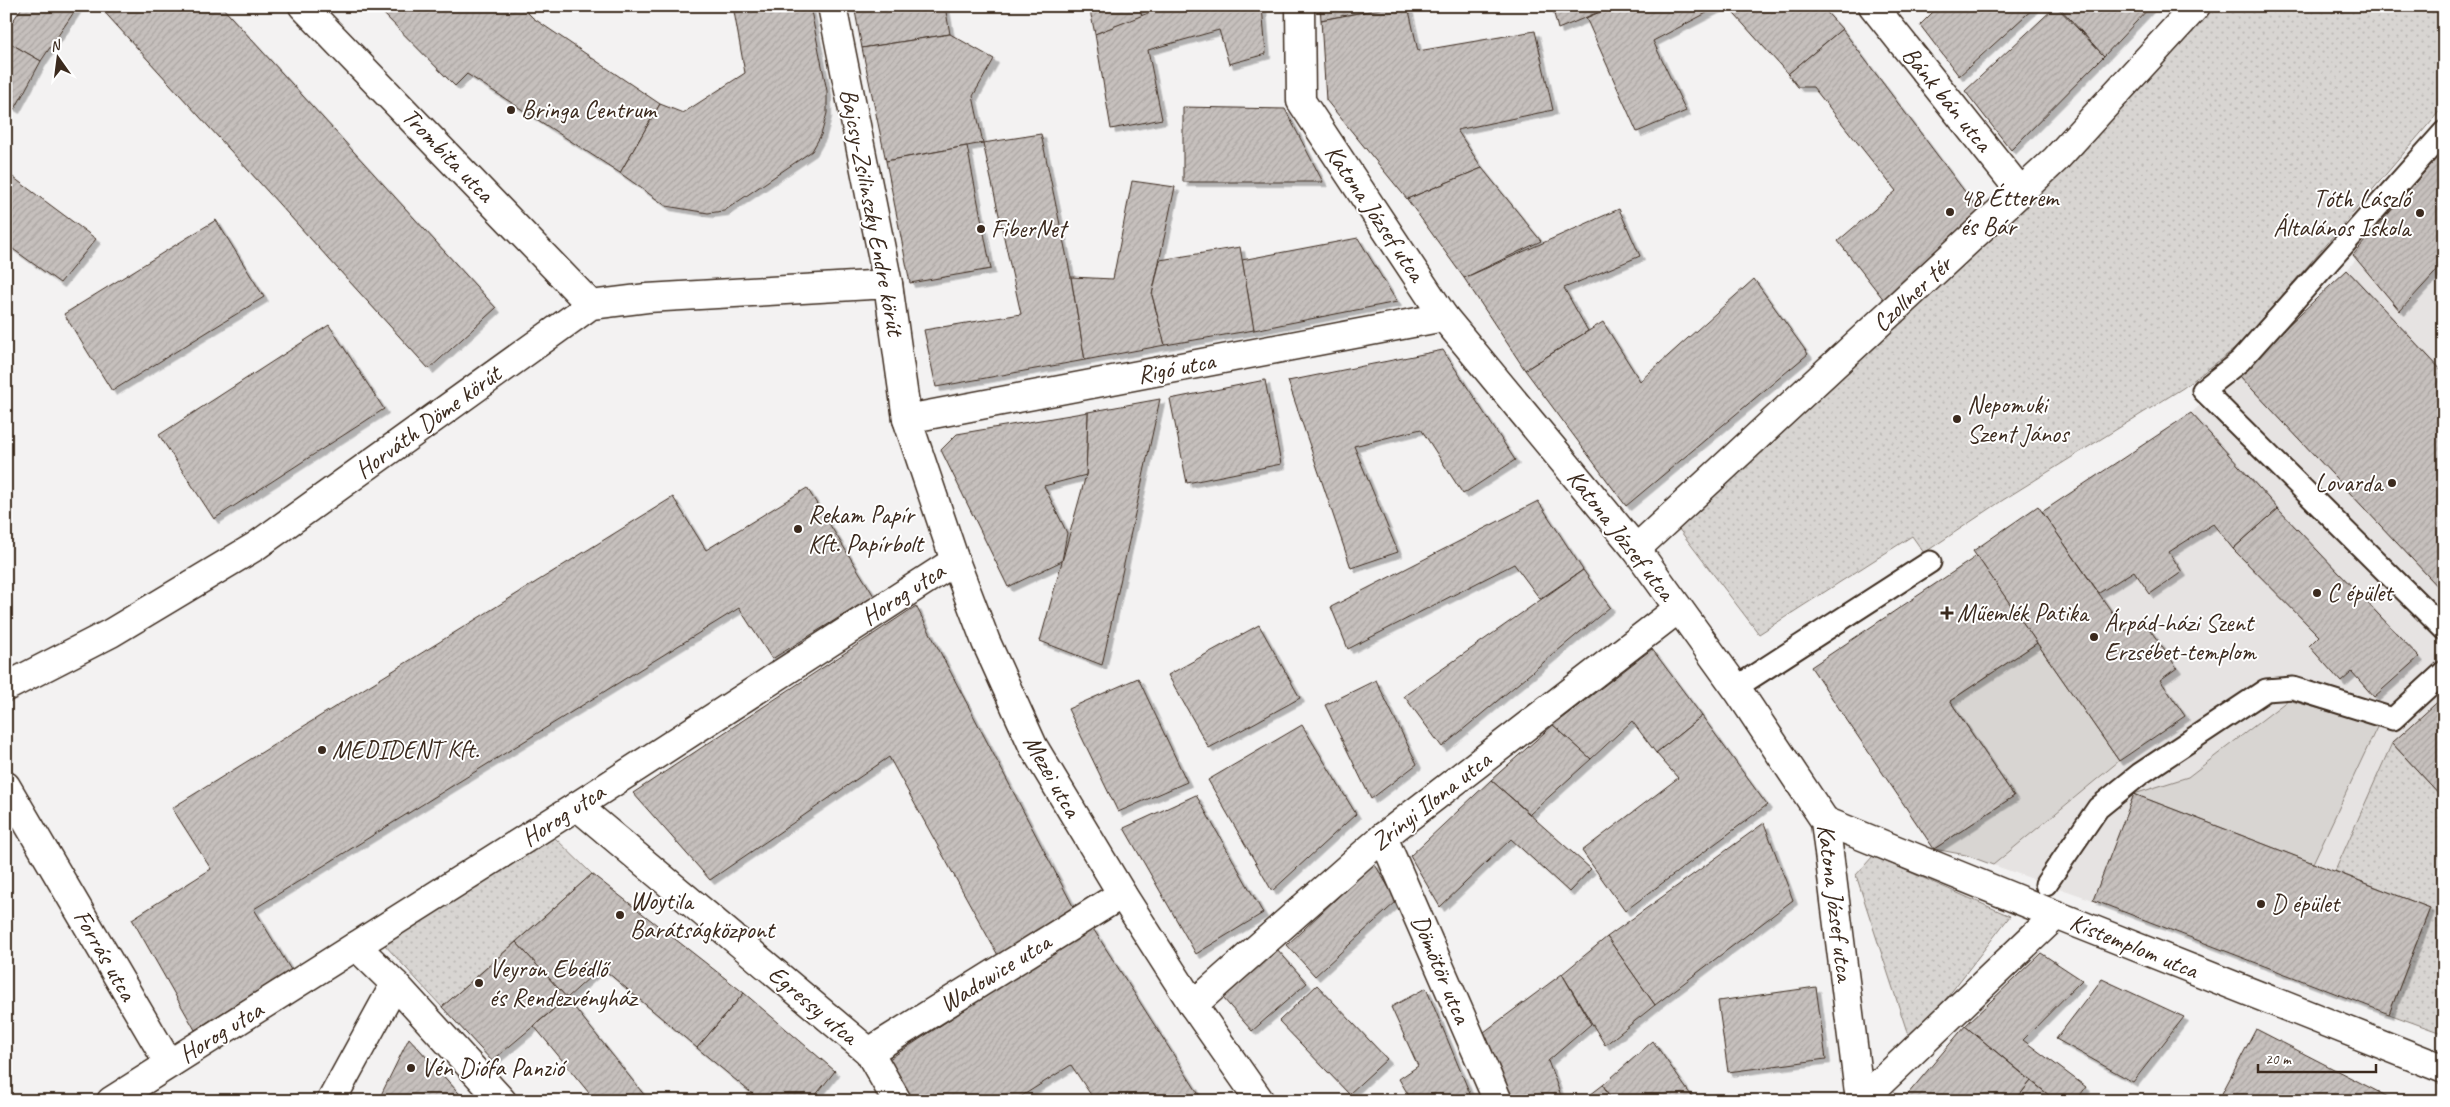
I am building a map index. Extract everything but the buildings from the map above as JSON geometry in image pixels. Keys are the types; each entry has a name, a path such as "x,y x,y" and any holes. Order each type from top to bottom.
{"street":[{"name":"Trombita utca","path":"303,6 591,305"},
{"name":"Bajcsy-Zsilinszky Endre körút","path":"832,6 888,284 907,419"},
{"name":"Katona József utca","path":"1300,6 1301,102 1444,317 1636,549 1735,688 1825,821 1860,1101"},
{"name":"Bánk bán utca","path":"1873,6 2020,192"},
{"name":"Czollner tér","path":"1636,549 2056,159 2196,6"},
{"name":"Horváth Döme körút","path":"6,687 111,633 256,546 591,305 647,298 888,284"},
{"name":"Rigó utca","path":"907,419 1444,317"},
{"name":"Mezei utca","path":"907,419 955,561 986,642 1033,746 1122,894 1193,1005 1260,1101"},
{"name":"Horog utca","path":"169,1064 577,806 955,561"},
{"name":"Zrínyi Ilona utca","path":"1193,1005 1384,837 1678,609"},
{"name":"Forrás utca","path":"6,786 169,1064"},
{"name":"Egressy utca","path":"577,806 869,1052 897,1101"},
{"name":"Kistemplom utca","path":"1825,821 2056,915 2444,1068"},
{"name":"Dömötör utca","path":"1384,837 1498,1101"},
{"name":"Wadowice utca","path":"869,1052 1122,894"},
{"path":"1860,1101 2056,915"},
{"path":"356,946 395,984 502,1101"},
{"path":"331,1101 395,984"},
{"path":"111,1101 169,1064"}],"lane":[{"path":"2444,132 2246,355 2203,390 2444,628"},
{"path":"1735,688 1930,562"},
{"path":"2046,884 2098,808 2140,774 2266,690 2293,688 2393,718 2444,672"}],"shaded area":[{"path":"2215,6 2444,6 2444,106 2241,344 2183,388 2003,500 1924,553 1912,536 1759,634 1678,528 2095,135"},
{"path":"2444,155 2444,1034 2093,900 1993,865 2119,761 2160,680 2177,668 2143,620 2125,631 2042,512 2191,413 2237,373 2347,270"},
{"path":"2037,643 2119,761 1993,865 1966,855 1934,849 2014,796 1950,701"},
{"path":"2288,700 2378,725 2313,863 2134,794 2188,777"},
{"path":"2392,743 2444,799 2444,1034 2389,1014 2430,908 2335,871"},
{"path":"551,834 592,874 442,1007 383,943"},
{"path":"1873,856 2010,916 1911,1044 1856,875"}],"place":[{"name":"Bringa Centrum","path":"511,110"},
{"name":"48 Étterem és Bár","path":"1950,212"},
{"name":"Tóth László Általános Iskola","path":"2420,213"},
{"name":"FiberNet","path":"981,229"},
{"name":"Nepomuki Szent János","path":"1957,419"},
{"name":"Lovarda","path":"2392,483"},
{"name":"Rekam Papír Kft. Papírbolt","path":"798,529"},
{"name":"C épület","path":"2317,593"},
{"name":"Műemlék Patika","path":"1947,613"},
{"name":"Árpád-házi Szent Erzsébet-templom","path":"2094,637"},
{"name":"MEDIDENT Kft.","path":"322,750"},
{"name":"D épület","path":"2261,904"},
{"name":"Woytila Barátságközpont","path":"620,915"},
{"name":"Veyron Ebédlő és Rendezvényház","path":"479,983"},
{"name":"Vén Diófa Panzió","path":"411,1068"}]}
